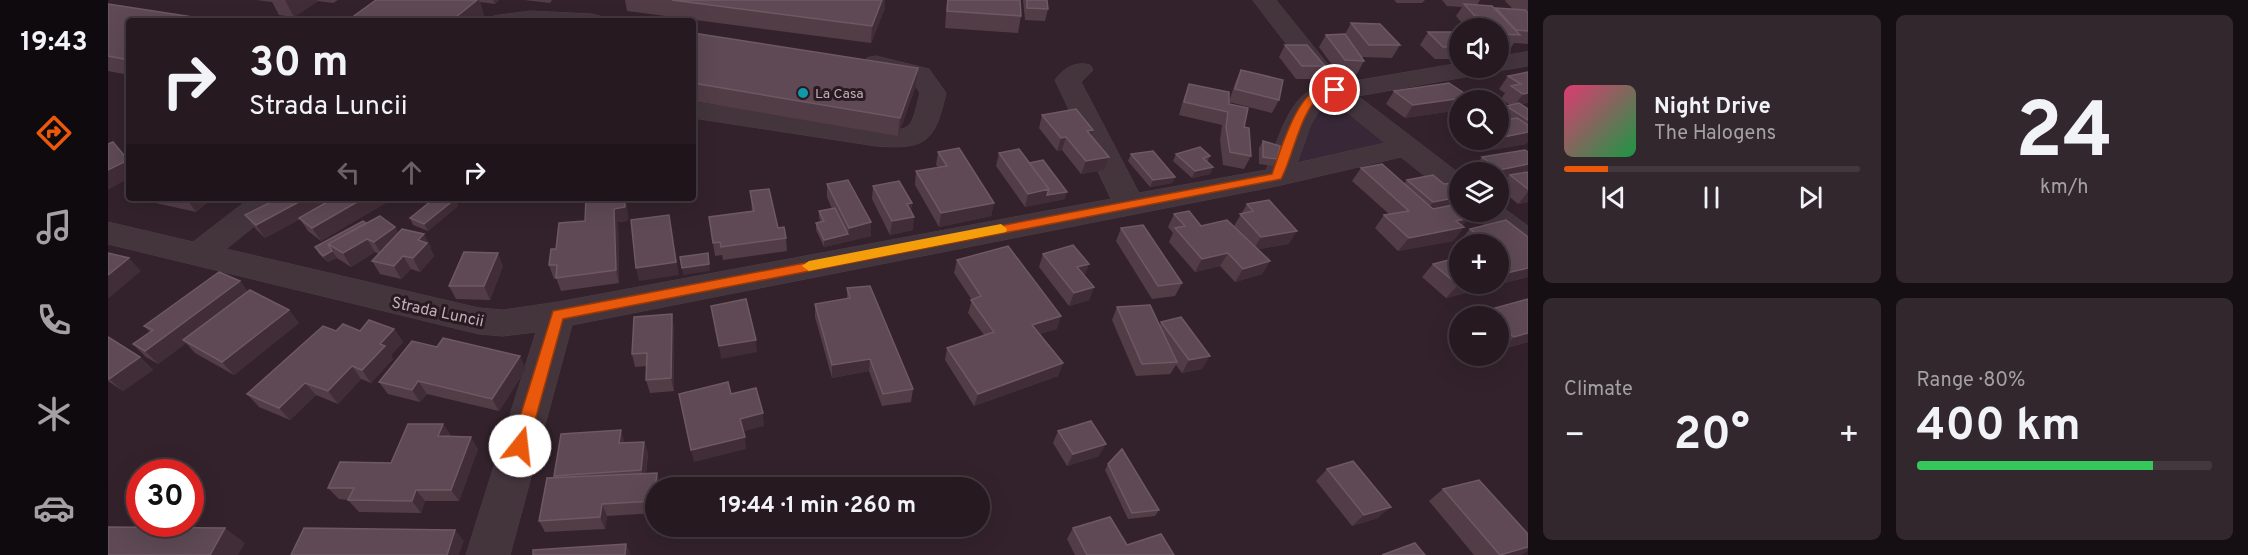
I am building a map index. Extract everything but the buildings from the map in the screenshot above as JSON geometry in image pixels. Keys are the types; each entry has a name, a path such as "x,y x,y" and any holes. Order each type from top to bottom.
{"street":[{"path":"1264,0 1335,90 1449,180"},
{"path":"696,111 876,138 902,140 916,136 924,126 933,93 920,74 897,66 851,59"},
{"path":"1509,62 1528,59"},
{"path":"1081,70 1068,80 1129,204"},
{"path":"1277,177 1293,132 1309,103 1317,95 1335,90 1449,72"},
{"name":"Strada Luncii","path":"108,233 480,321 503,323 558,315 1277,177 1406,147"},
{"path":"198,255 266,201"},
{"path":"1502,222 1528,242"},
{"path":"488,555 558,315"}],"shaded area":[{"path":"1330,97 1394,145 1289,167 1314,104"}],"slow traffic":[{"path":"809,266 1001,229"}],"place":[{"name":"La Casa","path":"803,93"}],"route":[{"path":"520,446 558,315 1277,177 1293,132 1309,103 1317,95 1335,90"}]}
